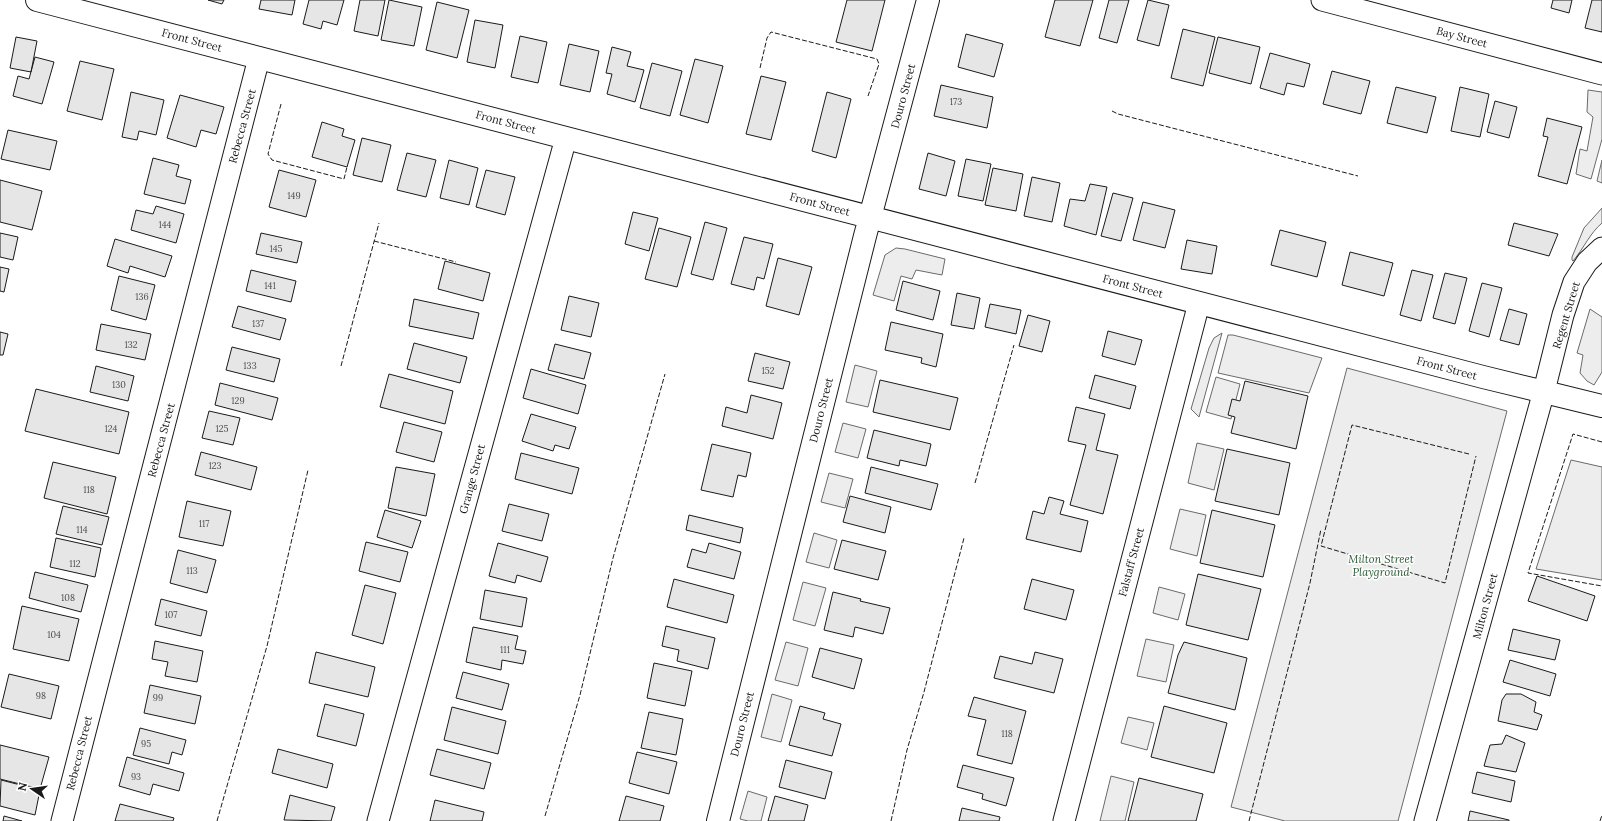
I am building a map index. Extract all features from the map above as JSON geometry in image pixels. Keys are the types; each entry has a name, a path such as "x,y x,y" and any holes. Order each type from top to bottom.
{"street":[{"name":"Front Street","path":"37,0 1524,388 1544,391 1602,406"},
{"name":"Douro Street","path":"718,821 871,217 928,0"},
{"name":"Bay Street","path":"1322,0 1602,74"},
{"name":"Rebecca Street","path":"62,821 259,58"},
{"name":"Grange Street","path":"378,821 566,138"},
{"name":"Regent Street","path":"1544,391 1574,282 1587,262 1602,248"},
{"name":"Falstaff Street","path":"1064,821 1199,303"},
{"name":"Milton Street","path":"1425,821 1544,391"}],"green space":[{"path":"1588,90 1602,92 1602,139 1591,179 1576,174 1580,149 1587,151 1593,117 1587,112"},
{"path":"1602,160 1602,183 1597,181"},
{"path":"1602,208 1602,223 1594,231 1573,261 1572,257 1584,228"},
{"path":"896,248 945,259 942,275 916,270 912,279 901,276 894,301 873,295 885,255"},
{"path":"1590,309 1602,317 1602,372 1594,385 1587,381 1580,373 1583,355 1577,353"},
{"path":"1222,333 1199,417 1191,409 1209,348 1214,338"},
{"path":"1228,335 1322,358 1309,393 1218,373"},
{"path":"855,365 877,371 868,407 846,402"},
{"name":"Milton Street Playground","path":"1347,368 1507,411 1398,821 1285,821 1231,807"},
{"path":"1216,377 1240,384 1231,419 1206,412"},
{"path":"843,423 866,429 858,458 835,452"},
{"path":"1197,443 1224,449 1214,490 1188,483"},
{"path":"1571,460 1602,467 1602,580 1536,569"},
{"path":"829,473 853,479 845,508 821,502"},
{"path":"1180,509 1206,515 1197,556 1170,549"},
{"path":"814,533 837,540 829,568 806,562"},
{"path":"803,582 826,588 815,626 793,620"},
{"path":"1159,587 1185,594 1178,620 1153,613"},
{"path":"1146,639 1174,645 1166,682 1137,676"},
{"path":"786,642 808,648 798,686 775,680"},
{"path":"772,694 792,700 781,742 761,737"},
{"path":"1128,717 1154,723 1147,750 1121,743"},
{"path":"1111,776 1134,782 1125,821 1100,821"},
{"path":"748,791 767,797 761,821 748,821 740,819"}],"building":[{"path":"208,0 224,0 222,4"},
{"path":"261,0 295,0 292,15 259,9"},
{"path":"309,0 344,0 337,25 323,21 321,29 303,24"},
{"path":"360,0 385,0 378,36 354,31"},
{"path":"389,0 422,7 414,46 381,40"},
{"path":"847,0 885,0 872,51 836,42"},
{"path":"1055,0 1093,0 1080,46 1045,37"},
{"path":"1109,0 1129,0 1117,43 1099,38"},
{"path":"1148,0 1169,5 1159,46 1137,40"},
{"path":"1553,0 1572,0 1569,13 1551,8"},
{"path":"1592,0 1602,0 1602,32 1585,28"},
{"path":"437,2 469,10 457,58 426,50"},
{"path":"475,20 503,25 495,68 467,62"},
{"path":"1183,29 1215,37 1203,86 1171,78"},
{"path":"966,34 1003,44 994,77 958,67"},
{"path":"520,36 547,42 538,83 511,77"},
{"path":"16,37 37,41 31,72 10,68"},
{"path":"1218,37 1260,47 1251,84 1209,73"},
{"path":"569,44 599,51 590,92 560,85"},
{"path":"612,47 631,52 627,66 644,70 635,102 607,94 612,74 606,73"},
{"path":"1270,53 1310,64 1304,87 1287,83 1284,95 1260,88"},
{"path":"35,57 54,62 42,104 13,96 18,76 29,79"},
{"path":"695,59 723,66 708,123 680,115"},
{"path":"80,61 114,69 102,120 67,111"},
{"path":"652,63 682,71 670,116 640,108"},
{"path":"1332,71 1370,81 1361,114 1323,104"},
{"path":"761,76 786,82 771,140 746,134"},
{"path":"941,85 993,97 987,128 934,116"},
{"path":"1396,87 1436,97 1427,133 1387,123"},
{"path":"1460,87 1489,94 1480,137 1451,131"},
{"path":"131,92 164,100 156,135 139,131 137,140 122,137"},
{"path":"827,92 851,99 836,158 812,151"},
{"path":"180,95 224,107 216,134 201,130 196,147 167,138"},
{"path":"1495,101 1517,107 1509,138 1487,132"},
{"path":"1547,118 1582,127 1567,184 1538,176 1548,137 1543,136"},
{"path":"322,122 344,129 342,136 355,140 347,167 312,157"},
{"path":"8,130 57,141 50,170 1,159"},
{"path":"362,138 391,145 382,182 353,175"},
{"path":"407,153 436,160 426,197 397,190"},
{"path":"928,153 955,161 946,196 919,189"},
{"path":"153,158 179,165 176,176 191,180 185,204 144,194"},
{"path":"966,159 991,164 983,201 958,196"},
{"path":"449,160 478,168 469,205 440,198"},
{"path":"993,168 1023,174 1016,211 985,205"},
{"path":"279,170 316,180 306,217 269,207"},
{"path":"486,170 515,177 505,215 476,207"},
{"path":"1032,177 1060,183 1052,222 1024,216"},
{"path":"0,180 42,191 32,230 0,222"},
{"path":"1090,184 1107,187 1096,235 1064,226 1070,199 1085,201"},
{"path":"1113,193 1133,198 1121,241 1101,236"},
{"path":"1143,202 1175,210 1165,248 1133,240"},
{"path":"156,206 184,214 176,243 131,230 136,210 153,214"},
{"path":"633,212 658,218 649,251 625,244"},
{"path":"705,222 727,228 713,280 691,274"},
{"path":"1514,223 1558,234 1549,256 1508,245"},
{"path":"659,228 691,237 677,287 645,279"},
{"path":"1280,230 1326,242 1317,277 1271,265"},
{"path":"0,233 18,237 13,260 0,257"},
{"path":"261,233 302,242 297,263 256,254"},
{"path":"744,237 773,244 764,279 757,277 754,290 731,284"},
{"path":"115,239 172,256 165,277 130,266 128,273 107,266"},
{"path":"1187,240 1217,246 1212,274 1181,269"},
{"path":"1350,252 1393,263 1384,296 1342,285"},
{"path":"778,258 812,267 799,315 766,306"},
{"path":"445,261 490,273 483,301 438,289"},
{"path":"0,267 9,269 4,292 0,291"},
{"path":"251,270 296,281 291,302 246,291"},
{"path":"1412,270 1433,275 1421,321 1400,315"},
{"path":"1445,273 1467,278 1455,324 1433,318"},
{"path":"119,276 155,285 146,320 111,310"},
{"path":"903,281 940,291 933,320 896,310"},
{"path":"1482,283 1502,288 1489,337 1469,331"},
{"path":"957,293 980,298 974,329 951,325"},
{"path":"569,296 599,303 591,337 561,330"},
{"path":"414,299 479,313 473,339 409,326"},
{"path":"990,304 1021,310 1016,334 985,327"},
{"path":"238,306 286,319 280,340 232,327"},
{"path":"1509,309 1527,314 1519,345 1500,340"},
{"path":"1028,315 1050,321 1042,352 1019,346"},
{"path":"891,322 943,334 936,367 921,363 922,358 885,350"},
{"path":"101,324 151,334 145,360 96,350"},
{"path":"1108,331 1142,340 1135,365 1102,356"},
{"path":"0,332 8,334 3,355 0,355"},
{"path":"414,343 467,357 460,383 407,369"},
{"path":"555,344 591,353 584,379 548,370"},
{"path":"232,347 280,359 274,382 226,370"},
{"path":"755,353 790,362 783,389 748,381"},
{"path":"96,366 134,376 128,401 90,392"},
{"path":"531,369 586,385 578,414 523,398"},
{"path":"389,374 453,391 445,424 380,407"},
{"path":"1095,375 1136,386 1130,409 1089,398"},
{"path":"880,380 958,398 950,430 873,412"},
{"path":"1245,381 1308,396 1296,449 1231,433 1235,417 1228,415 1232,399 1240,401"},
{"path":"220,383 278,398 272,420 215,405"},
{"path":"36,389 129,412 119,454 25,431"},
{"path":"751,395 782,403 773,439 722,426 726,407 747,413"},
{"path":"1076,407 1105,414 1096,450 1118,455 1103,514 1070,505 1086,445 1068,441"},
{"path":"209,411 240,418 233,445 202,438"},
{"path":"531,414 576,427 569,449 555,445 553,451 522,441"},
{"path":"404,422 442,432 434,462 396,452"},
{"path":"874,430 931,444 926,466 900,460 899,466 867,458"},
{"path":"712,444 751,453 746,477 738,475 733,497 701,490"},
{"path":"1227,449 1290,463 1279,515 1215,501"},
{"path":"201,452 257,467 251,490 195,475"},
{"path":"521,453 579,468 572,494 515,479"},
{"path":"53,462 116,477 107,514 44,498"},
{"path":"396,467 435,474 426,516 388,508"},
{"path":"871,467 938,484 931,510 865,493"},
{"path":"850,496 891,507 885,533 843,522"},
{"path":"1049,497 1064,501 1060,514 1088,521 1081,552 1026,539 1033,511 1044,514"},
{"path":"187,501 231,511 223,546 179,537"},
{"path":"509,504 549,514 542,541 502,531"},
{"path":"63,506 109,517 102,545 56,534"},
{"path":"385,510 421,521 412,548 377,537"},
{"path":"1212,510 1275,525 1263,577 1200,563"},
{"path":"689,515 743,528 740,543 686,530"},
{"path":"56,538 101,548 95,577 50,567"},
{"path":"842,540 886,551 878,580 834,569"},
{"path":"366,542 408,552 400,582 359,571"},
{"path":"498,543 548,557 541,582 517,575 515,583 489,576"},
{"path":"709,543 741,552 734,579 687,567 692,549 706,553"},
{"path":"178,550 216,560 207,593 170,583"},
{"path":"35,572 88,585 81,612 29,598"},
{"path":"1198,574 1261,589 1248,640 1186,625"},
{"path":"1537,576 1595,596 1587,621 1528,601"},
{"path":"674,579 734,595 727,623 667,607"},
{"path":"1032,579 1074,590 1066,620 1024,609"},
{"path":"365,585 396,593 383,644 352,635"},
{"path":"485,590 527,598 522,627 480,619"},
{"path":"833,592 861,599 860,601 890,608 883,634 855,627 853,637 824,630"},
{"path":"161,599 207,611 201,636 155,625"},
{"path":"22,606 79,619 69,661 13,649"},
{"path":"666,626 715,638 708,669 677,661 679,650 662,646"},
{"path":"473,627 518,636 515,649 526,651 523,664 502,660 501,670 466,662"},
{"path":"1513,629 1560,640 1555,660 1508,650"},
{"path":"155,641 203,651 197,682 165,676 168,662 152,659"},
{"path":"1184,642 1247,658 1235,710 1168,693 1178,655"},
{"path":"820,648 862,659 854,689 812,677"},
{"path":"316,652 375,667 368,697 309,683"},
{"path":"1035,652 1063,659 1054,693 994,678 1000,656 1032,664"},
{"path":"1510,660 1556,674 1550,696 1503,682"},
{"path":"654,663 692,671 685,706 647,698"},
{"path":"463,672 509,684 502,710 456,698"},
{"path":"9,674 59,686 51,719 1,707"},
{"path":"150,685 201,696 195,724 144,713"},
{"path":"1506,694 1521,694 1536,702 1534,712 1542,715 1537,730 1498,721 1502,700"},
{"path":"974,697 1026,711 1012,764 977,755 986,720 968,716"},
{"path":"325,704 364,714 356,746 317,736"},
{"path":"800,706 825,713 823,719 841,724 832,756 789,745"},
{"path":"1164,706 1227,723 1214,773 1151,757"},
{"path":"452,707 506,721 498,754 444,740"},
{"path":"649,712 683,719 676,755 641,748"},
{"path":"140,728 186,740 182,755 172,752 169,764 133,755"},
{"path":"1506,735 1525,743 1516,772 1484,766 1490,745 1502,744"},
{"path":"0,745 49,757 40,789 0,779"},
{"path":"278,749 333,764 327,788 272,773"},
{"path":"437,749 491,763 484,789 430,775"},
{"path":"637,752 677,762 669,794 629,783"},
{"path":"127,757 184,773 179,791 153,784 150,795 119,786"},
{"path":"786,760 832,772 825,799 779,787"},
{"path":"963,765 1014,778 1006,806 982,799 983,794 957,787"},
{"path":"1477,772 1515,781 1511,802 1472,793"},
{"path":"1139,778 1203,794 1196,821 1128,821"},
{"path":"1,780 40,790 35,815 0,806"},
{"path":"290,795 335,807 331,821 284,820"},
{"path":"626,796 664,806 660,821 619,821"},
{"path":"775,796 808,805 804,821 768,821"},
{"path":"435,800 484,812 482,821 430,821"},
{"path":"120,804 174,818 173,821 115,821"},
{"path":"962,808 1000,817 999,821 959,821"},
{"path":"1470,811 1509,820 1509,821 1468,821"},
{"path":"4,816 22,821 3,821"}],"fence":[{"path":"760,68 767,38 771,32 877,59 879,64 868,96"},
{"path":"281,104 268,154 272,160 344,179 347,167"},
{"path":"1112,111 1118,114 1358,176"},
{"path":"341,366 379,223"},
{"path":"374,241 456,262"},
{"path":"975,483 1014,345"},
{"path":"545,816 580,695 613,558 665,374"},
{"path":"1469,454 1352,425 1321,546 1445,583 1476,456"},
{"path":"1602,442 1573,434 1528,573 1602,586"},
{"path":"217,821 267,646 308,470"},
{"path":"1249,821 1310,583 1321,529"},
{"path":"891,821 907,750 924,692 964,538"},
{"path":"1600,821 1602,815"}]}
